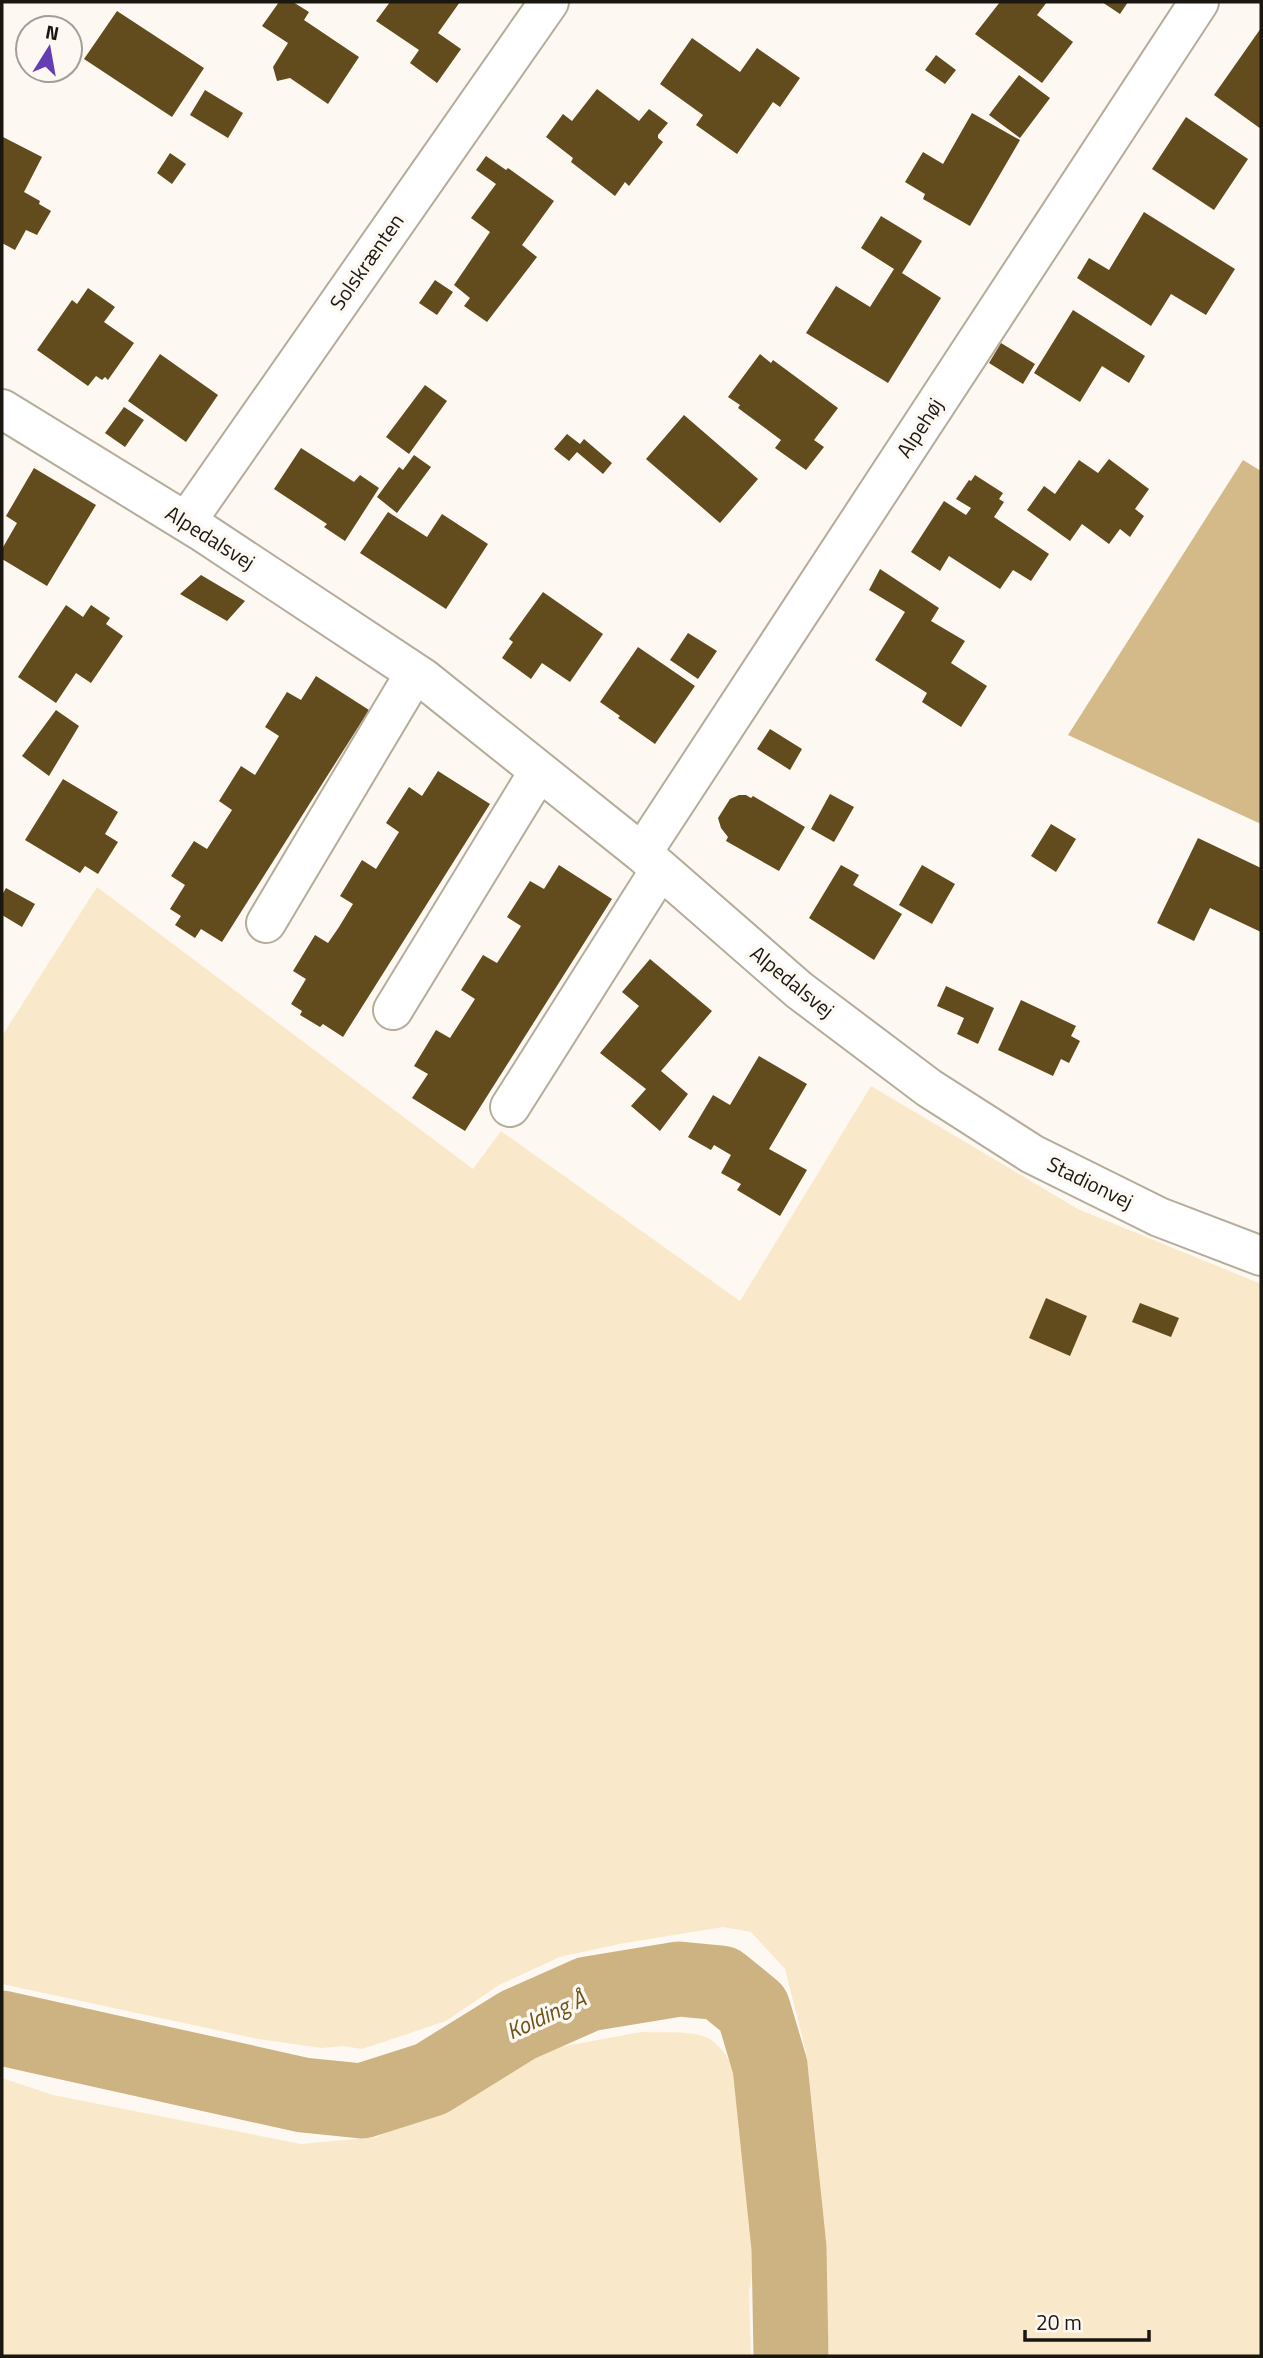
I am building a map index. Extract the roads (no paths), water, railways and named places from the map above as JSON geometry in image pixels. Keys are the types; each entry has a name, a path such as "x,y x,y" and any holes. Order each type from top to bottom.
{"street":[{"name":"Solskrænten","path":"186,522 549,2"},
{"name":"Alpehøj","path":"651,861 1199,2"},
{"name":"Alpedalsvej","path":"2,409 186,522 415,673 651,861 799,990 929,1088"},
{"path":"266,923 415,673"},
{"path":"393,1010 539,771"},
{"path":"510,1107 651,861"},
{"name":"Stadionvej","path":"929,1088 1032,1154 1159,1217 1261,1256"}],"waterway":[{"name":"Kolding Å","path":"2,2028 303,2095 362,2101 431,2079 518,2025 588,1994 679,1979 721,1983 753,2009 770,2066 789,2248 791,2356"}]}
